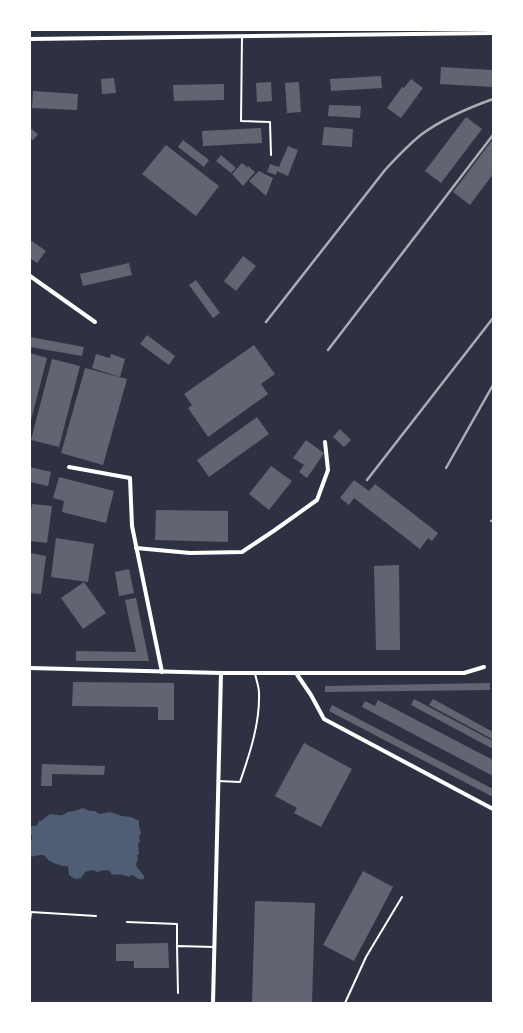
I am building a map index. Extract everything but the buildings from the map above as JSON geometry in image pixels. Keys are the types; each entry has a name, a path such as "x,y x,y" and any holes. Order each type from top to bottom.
{"street":[{"path":"30,39 493,33"},
{"path":"30,276 95,322"},
{"path":"136,548 190,553 242,552 317,500 328,470 325,442"},
{"path":"69,467 130,478 132,526 162,672"},
{"path":"30,668 221,673 464,673 484,668"},
{"path":"213,1003 221,673"},
{"path":"296,673 311,695 324,720 493,809"}],"lane":[{"path":"242,36 240,121 270,122 271,155"},
{"path":"218,781 240,782 254,736 258,707 259,691 255,673"},
{"path":"344,1003 366,957 402,897"},
{"path":"30,921 31,912 96,916"},
{"path":"127,922 177,924 178,993"},
{"path":"177,946 214,947"}],"water":[{"path":"83,808 99,814 110,812 139,821 141,833 136,864 144,879 131,875 129,877 112,875 110,871 98,872 92,870 85,872 81,878 75,879 69,875 68,866 55,864 44,855 30,857 30,841 32,836 30,827 35,826 39,820 41,821 50,814 61,815"}],"railway":[{"path":"266,322 385,170 412,142 448,118 493,99"},
{"path":"328,350 493,135"},
{"path":"367,480 493,318"},
{"path":"446,468 493,385"}]}
